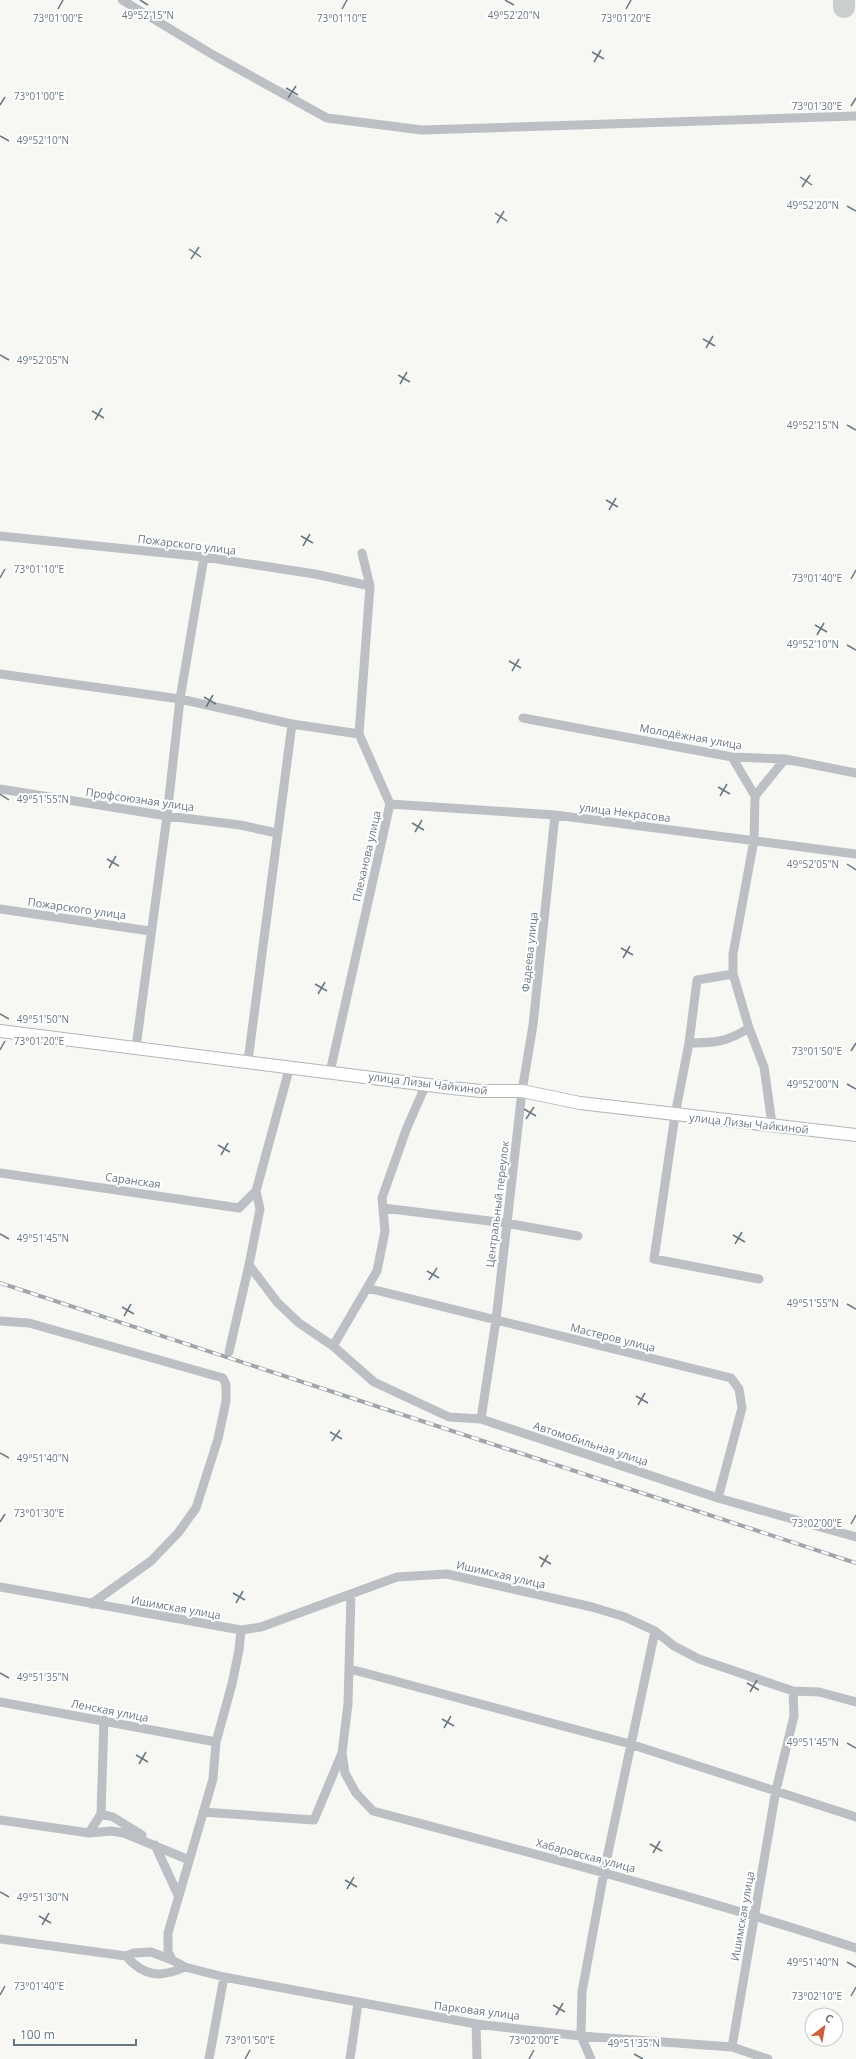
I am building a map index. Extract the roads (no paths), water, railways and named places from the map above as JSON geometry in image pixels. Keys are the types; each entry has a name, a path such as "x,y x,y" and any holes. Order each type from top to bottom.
{"street":[{"path":"122,0 215,56 327,118 422,130 856,116"},
{"name":"Пожарского улица","path":"0,536 204,557 315,574 370,586"},
{"name":"Плеханова улица","path":"330,1072 390,804 359,734 370,586 362,553"},
{"path":"136,1047 150,931 167,816 180,699 204,557"},
{"path":"0,674 180,699 292,724 359,734"},
{"name":"Молодёжная улица","path":"524,718 732,757 785,759 856,773"},
{"path":"248,1061 292,724"},
{"path":"732,757 755,796 754,840 733,954 733,974 749,1028 764,1067 772,1124"},
{"path":"755,796 785,759"},
{"name":"Профсоюзная улица","path":"0,789 167,816 240,825 277,833"},
{"name":"улица Некрасова","path":"390,804 555,815 856,854"},
{"name":"Фадеева улица","path":"522,1091 535,1010 555,815"},
{"name":"Пожарского улица","path":"0,909 150,931"},
{"path":"733,974 697,980 690,1043 675,1115 654,1260 759,1279"},
{"path":"690,1043 718,1043 734,1038 749,1028"},
{"name":"улица Лизы Чайкиной","path":"0,1031 481,1091 522,1091 580,1103 675,1115 772,1124 856,1135"},
{"path":"229,1352 249,1266 260,1209 256,1191 290,1066"},
{"path":"333,1346 377,1271 385,1231 382,1198 406,1130 426,1084"},
{"name":"Центральный переулок","path":"481,1419 496,1320 522,1091"},
{"name":"Саранская","path":"0,1173 239,1208 256,1191"},
{"path":"383,1208 506,1222 578,1236"},
{"name":"Автомобильная улица","path":"249,1266 277,1302 299,1323 333,1346 374,1382 449,1416 481,1419 718,1498 856,1537"},
{"name":"Мастеров улица","path":"367,1288 731,1378 739,1389 742,1408 718,1498"},
{"path":"0,1321 29,1323 164,1361 223,1378 226,1385 226,1400 218,1439 196,1508 178,1533 151,1561 91,1604"},
{"name":"Ишимская улица","path":"0,1587 241,1630 261,1627 397,1577 447,1574 592,1607 625,1617 655,1631 674,1646 699,1659 793,1691 794,1716 776,1790 732,2047"},
{"name":"Хабаровская улица","path":"203,1812 314,1820 342,1753 348,1704 350,1669 351,1594"},
{"path":"172,1960 166,1943 178,1895 213,1779 216,1742 239,1650 241,1630"},
{"path":"591,2059 581,2036 582,1992 604,1872 655,1631"},
{"path":"350,1669 630,1744 856,1817"},
{"path":"793,1691 819,1692 856,1702"},
{"name":"Ленская улица","path":"0,1702 104,1720 216,1742"},
{"path":"88,1833 101,1814 104,1720"},
{"name":"Хабаровская улица","path":"342,1753 346,1773 356,1793 373,1811 604,1872 754,1914 856,1948"},
{"path":"101,1814 113,1817 146,1838 157,1847 178,1895"},
{"path":"0,1820 88,1833 100,1831 124,1833 189,1860"},
{"name":"Парковая улица","path":"0,1939 126,1956 134,1952 151,1952 185,1967 224,1977 476,2024 581,2036 732,2047 768,2059"},
{"path":"126,1956 137,1968 153,1974 169,1973 185,1967"},
{"path":"209,2059 224,1977"},
{"path":"350,2059 358,2003"},
{"path":"476,2024 477,2059"}],"railway":[{"path":"0,1283 856,1563"}]}
